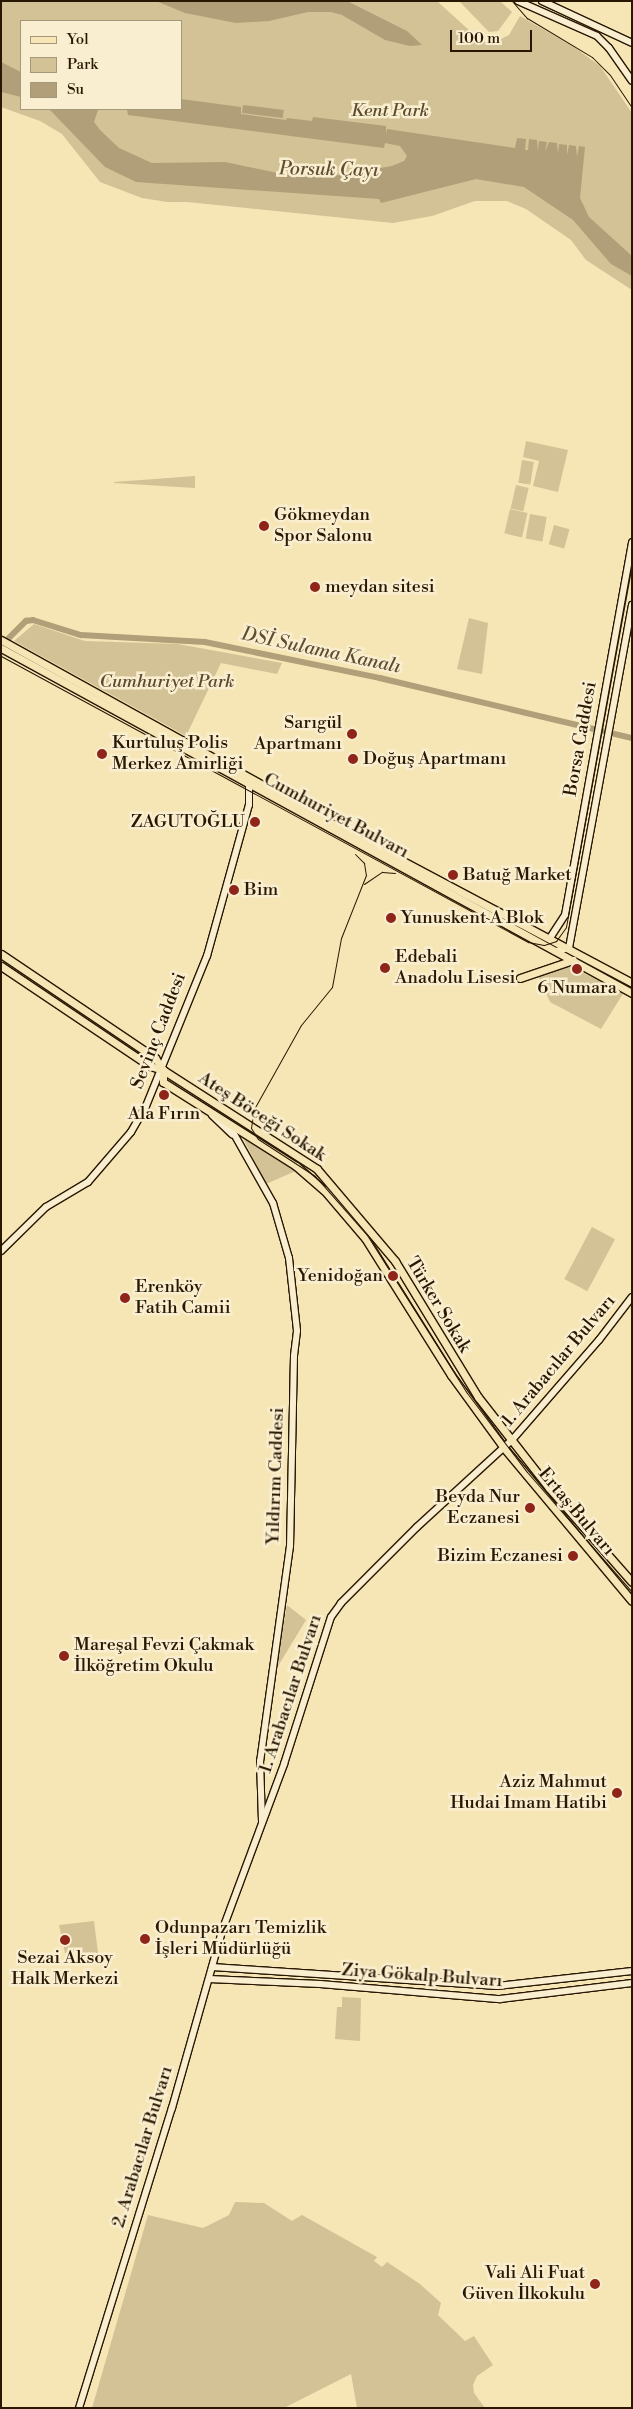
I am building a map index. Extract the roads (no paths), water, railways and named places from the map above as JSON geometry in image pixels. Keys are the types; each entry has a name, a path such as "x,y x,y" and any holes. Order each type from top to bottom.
{"main road":[{"path":"518,1 597,36 609,48 632,81"},
{"path":"542,1 632,43"},
{"name":"Borsa Caddesi","path":"550,938 565,915 632,542"},
{"name":"Borsa Caddesi","path":"569,948 632,605"},
{"name":"Cumhuriyet Bulvarı","path":"1,640 632,983"},
{"name":"Cumhuriyet Bulvarı","path":"1,648 249,786 632,993"},
{"path":"239,770 249,786"},
{"name":"Sevinç Caddesi","path":"1,1251 46,1207 88,1182 108,1162 131,1132 163,1070 193,983 207,956 243,831 249,805 249,786"},
{"path":"556,951 569,948"},
{"path":"1,954 140,1046 155,1058 163,1070 163,1082 211,1114 235,1137"},
{"path":"520,978 573,960"},
{"path":"1,966 150,1066 163,1070"},
{"name":"Ateş Böceği Sokak","path":"163,1070 305,1160 340,1194"},
{"path":"211,1102 229,1125 235,1137"},
{"name":"Ateş Böceği Sokak","path":"211,1114 307,1174 365,1238"},
{"name":"Yıldırım Caddesi","path":"235,1137 273,1203 289,1258 297,1332 293,1363 290,1546 260,1761 262,1827"},
{"name":"Türker Sokak","path":"340,1194 395,1261 449,1353 507,1434"},
{"name":"Türker Sokak","path":"365,1238 451,1375 499,1440"},
{"name":"1. Arabacılar Bulvarı","path":"236,1894 262,1827 331,1617 341,1603 417,1527 508,1444 599,1340 632,1297"},
{"name":"Ertaş Bulvarı","path":"507,1434 508,1444 632,1601"},
{"name":"Ertaş Bulvarı","path":"499,1440 508,1444 632,1582"},
{"name":"2. Arabacılar Bulvarı","path":"79,2408 212,1967 236,1894"},
{"name":"Ziya Gökalp Bulvarı","path":"212,1967 497,1986 632,1971"},
{"name":"Ziya Gökalp Bulvarı","path":"209,1980 320,1984 500,1999 632,1983"}],"water":[{"path":"156,1 347,1 407,31 422,45 410,46 385,40 342,15 331,12 308,12 269,21 236,23 185,13"},
{"path":"1,62 20,72 20,97 1,92"},
{"path":"182,99 241,107 241,114 286,120 287,118 312,121 313,117 386,126 386,134 387,129 515,148 517,138 526,139 525,150 528,150 529,139 537,140 538,151 539,141 547,142 545,152 549,142 557,143 558,154 559,144 567,145 567,155 569,145 576,146 577,157 579,146 585,147 580,198 589,217 632,256 632,276 611,264 573,220 524,187 476,179 381,203 379,199 136,182 105,167 50,110 98,110 94,122 100,130 119,148 152,163 225,162 297,177 333,176 392,166 404,161 407,156 400,146 385,143 384,148 128,115 127,110 182,110"},
{"path":"243,105 284,110 283,118 242,113"}],"waterway":[{"name":"DSİ Sulama Kanalı","path":"9,638 26,621 33,620 81,635 205,642 380,678 632,738"}],"tram line":[{"path":"512,1 527,18 592,57 610,75 632,108"},
{"path":"1,656 528,942 544,945 556,941 566,927 632,564"},
{"path":"355,854 364,863 366,875 341,938 332,987 301,1025 254,1109 251,1128 258,1139 315,1176 367,1235 467,1393 527,1472 632,1592"},
{"path":"364,884 382,872 395,873"}],"place":[{"name":"Gökmeydan Spor Salonu","path":"264,526"},
{"name":"meydan sitesi","path":"315,587"},
{"name":"Sarıgül Apartmanı","path":"352,734"},
{"name":"Kurtuluş Polis Merkez Amirliği","path":"102,754"},
{"name":"Doğuş Apartmanı","path":"353,759"},
{"name":"ZAGUTOĞLU","path":"255,822"},
{"name":"Batuğ Market","path":"453,875"},
{"name":"Bim","path":"234,890"},
{"name":"Yunuskent A Blok","path":"391,918"},
{"name":"Edebali Anadolu Lisesi","path":"385,968"},
{"name":"6 Numara","path":"577,969"},
{"name":"Ala Fırın","path":"164,1095"},
{"name":"Yenidoğan","path":"393,1276"},
{"name":"Erenköy Fatih Camii","path":"125,1298"},
{"name":"Beyda Nur Eczanesi","path":"530,1508"},
{"name":"Bizim Eczanesi","path":"573,1556"},
{"name":"Mareşal Fevzi Çakmak İlköğretim Okulu","path":"64,1656"},
{"name":"Aziz Mahmut Hudai Imam Hatibi","path":"617,1793"},
{"name":"Odunpazarı Temizlik İşleri Müdürlüğü","path":"145,1939"},
{"name":"Sezai Aksoy Halk Merkezi","path":"65,1940"},
{"name":"Vali Ali Fuat Güven İlkokulu","path":"595,2284"}],"park label":[{"name":"Kent Park","path":"390,111"},
{"name":"Cumhuriyet Park","path":"167,682"}],"water label":[{"name":"Porsuk Çayı","path":"329,170"}]}
